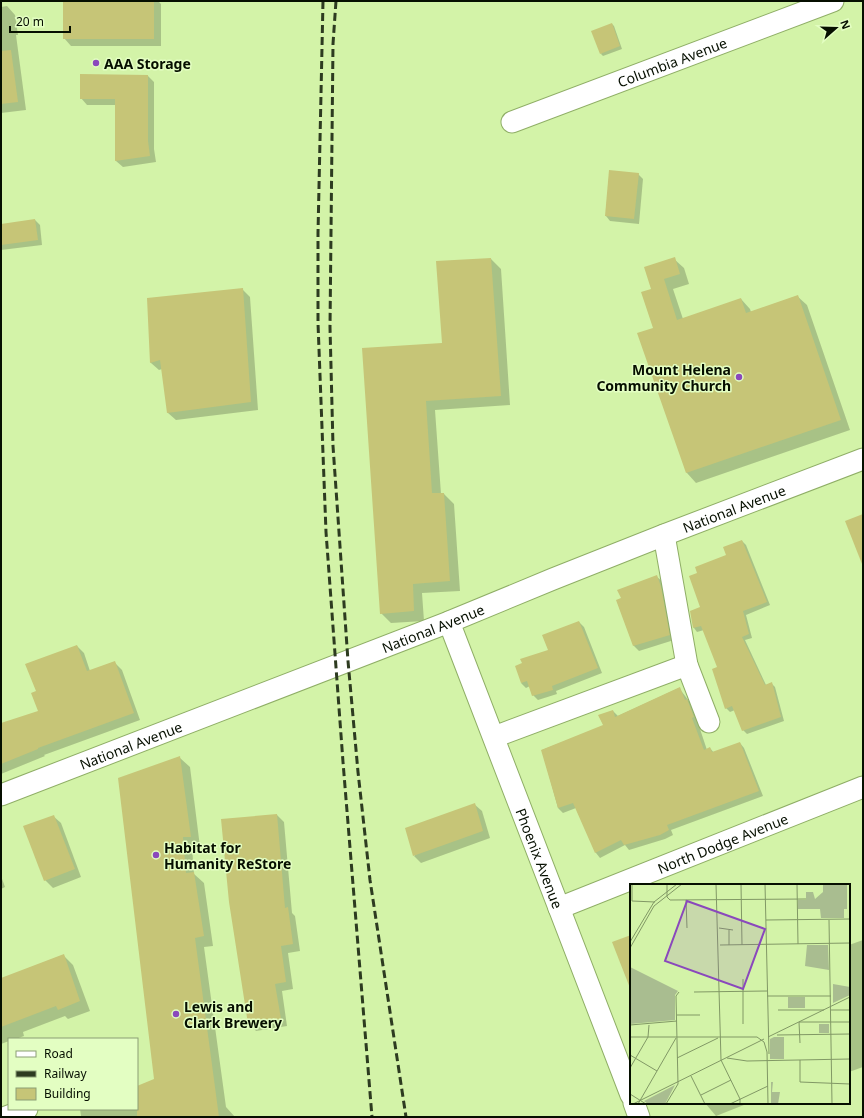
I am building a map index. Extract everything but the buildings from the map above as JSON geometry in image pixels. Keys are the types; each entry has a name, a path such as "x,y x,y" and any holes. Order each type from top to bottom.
{"street":[{"name":"Columbia Avenue","path":"512,122 832,1"},
{"name":"National Avenue","path":"1,795 449,622 553,579 863,459"},
{"path":"664,536 687,665 709,722"},
{"name":"Phoenix Avenue","path":"449,622 630,1092"},
{"path":"494,737 687,665"},
{"name":"North Dodge Avenue","path":"559,908 863,787"},
{"path":"634,1104 639,1117"},
{"path":"6,1117 24,1110"}],"railway":[{"path":"323,1 318,233 318,323 326,532 372,1117"},
{"path":"336,1 333,44 330,327 333,446 348,661 358,772 370,880 406,1117"}],"place":[{"name":"AAA Storage","path":"96,63"},
{"name":"Mount Helena Community Church","path":"739,377"},
{"name":"Habitat for Humanity ReStore","path":"156,855"},
{"name":"Lewis and Clark Brewery","path":"176,1014"}]}
